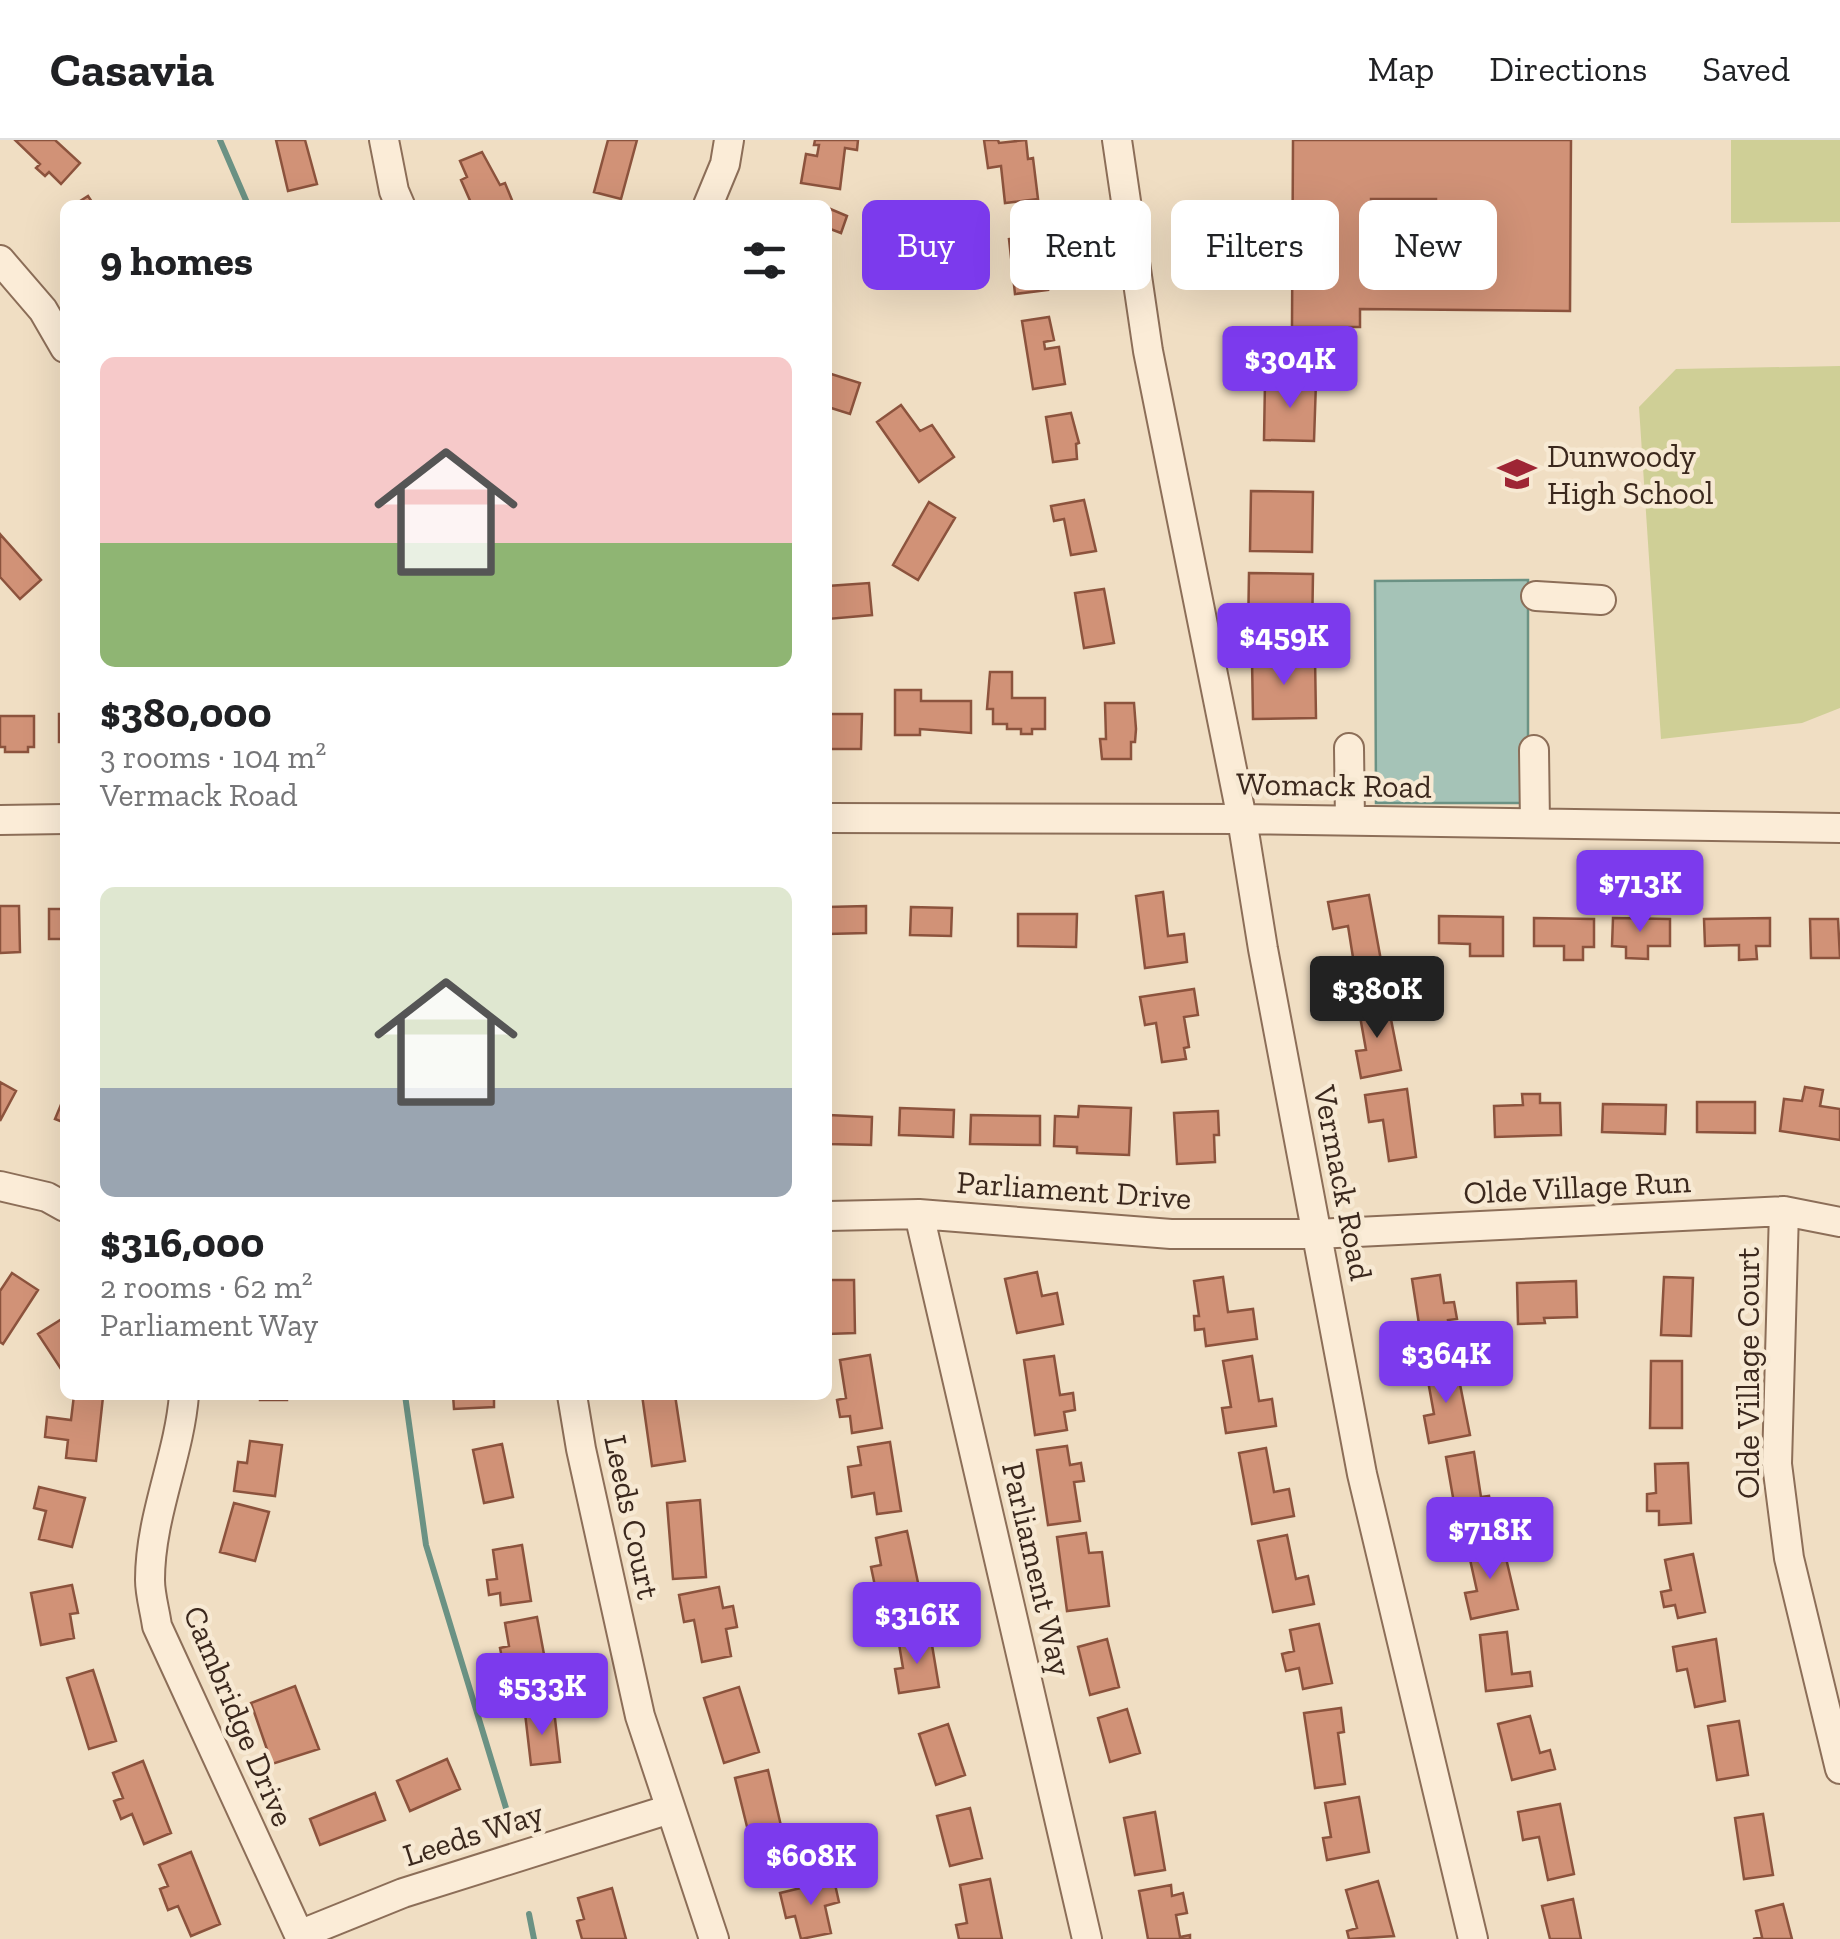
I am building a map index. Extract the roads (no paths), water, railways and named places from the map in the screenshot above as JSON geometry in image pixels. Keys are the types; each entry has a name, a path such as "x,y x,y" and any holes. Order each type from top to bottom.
{"street":[{"path":"384,140 398,200"},
{"path":"710,200 725,164 729,140"},
{"name":"Vermack Road","path":"1117,140 1148,352 1242,819 1362,1474 1473,1939"},
{"path":"0,260 43,310 60,339"},
{"path":"1536,596 1601,600"},
{"path":"1349,748 1350,820"},
{"path":"1534,750 1535,822"},
{"name":"Womack Road","path":"832,818 1350,820 1840,828"},
{"path":"0,820 60,820"},
{"path":"0,1186 60,1204"},
{"name":"Olde Village Run","path":"1316,1234 1784,1212 1840,1222"},
{"name":"Olde Village Court","path":"1784,1212 1777,1464 1789,1558 1840,1769"},
{"name":"Parliament Drive","path":"832,1216 919,1214 1171,1234 1316,1234"},
{"name":"Parliament Way","path":"919,1214 1087,1939"},
{"name":"Cambridge Drive","path":"184,1400 154,1538 150,1582 157,1626 300,1937"},
{"name":"Leeds Court","path":"573,1400 580,1449 640,1716 714,1939"},
{"name":"Leeds Way","path":"300,1937 403,1893 670,1809"}],"waterway":[{"path":"220,140 246,200"},
{"path":"406,1400 426,1545 513,1831"},
{"path":"529,1914 534,1939"}],"place":[{"name":"Dunwoody High School","path":"1517,474"}]}
